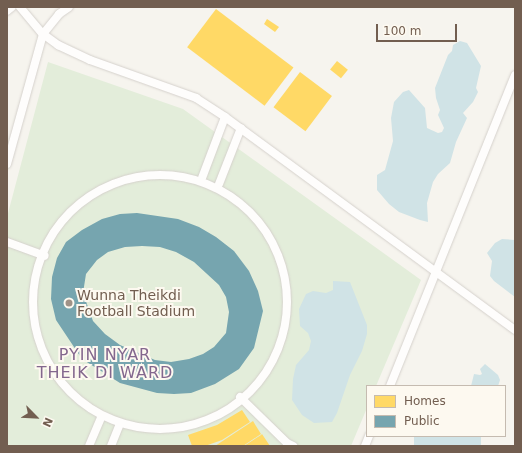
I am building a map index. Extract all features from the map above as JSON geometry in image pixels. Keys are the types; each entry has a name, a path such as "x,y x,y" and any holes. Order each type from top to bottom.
{"street":[{"path":"7,11 12,7"},
{"path":"20,7 43,34 58,45 90,60 196,98 241,128 515,330"},
{"path":"7,164 34,62 43,34 59,14 69,7"},
{"path":"390,385 515,75"},
{"path":"202,178 225,117"},
{"path":"219,184 241,128"},
{"path":"163,172 202,178 219,184 241,199 259,216 273,242 282,272 285,298 282,326 274,353 259,377 240,397 224,411 200,423 180,429 150,431 119,426 101,418 79,404 54,376 40,348 34,320 36,287 45,256 57,232 75,210 98,192 133,177 163,172"},
{"path":"7,242 45,256"},
{"path":"240,397 287,443 293,446"},
{"path":"89,446 101,418"},
{"path":"111,446 119,426"}],"green space":[{"name":"Wunna Theikdi Football Stadium","path":"48,62 183,109 421,280 376,385 366,385 366,410 351,446 7,446 7,217"}],"shaded area":[{"path":"460,41 467,43 481,66 476,88 478,92 473,102 463,113 467,118 456,142 450,163 438,174 433,182 427,203 428,222 399,212 389,204 377,190 377,175 385,170 393,141 391,118 394,102 403,92 409,90 425,108 427,128 438,133 442,132 444,128 438,115 440,110 436,98 435,88 448,55 452,51 453,45"},
{"path":"502,239 515,240 515,297 494,281 490,276 492,261 487,253 495,243"},
{"path":"333,281 350,282 367,325 367,334 362,351 350,375 337,413 332,422 314,423 302,415 292,400 293,379 296,365 309,350 311,341 308,333 300,326 299,309 306,294 313,291 326,293 333,290"},
{"path":"485,364 498,375 500,380 498,385 471,385 474,374 482,374 480,369"},
{"path":"414,437 481,437 481,446 414,446"}],"building: Homes":[{"path":"216,9 293,67 265,106 187,47"},
{"path":"267,19 279,27 275,32 264,24"},
{"path":"337,61 348,70 341,78 330,70"},
{"path":"300,72 332,96 305,131 274,107"},
{"path":"242,410 250,422 222,440 205,446 192,446 188,435 217,425"},
{"path":"253,421 261,434 243,446 215,446"},
{"path":"262,434 270,446 244,446 261,435"}],"building: Public":[{"name":"Wunna Theikdi Football Stadium","path":"137,213 178,219 199,227 216,237 234,251 249,271 258,291 263,311 254,348 239,369 215,384 191,393 157,393 120,383 82,359 56,320 51,299 52,277 57,258 66,242 82,230 102,219 120,214","holes":["125,247 160,247 176,252 194,262 219,285 226,297 229,312 226,333 214,347 203,354 189,359 171,362 155,360 120,345 105,334 93,321 83,293 86,274 97,260 108,252"]}],"place":[{"name":"Wunna Theikdi Football Stadium","path":"69,303"}],"district":[{"name":"PYIN NYAR THEIK DI WARD","path":"105,364"}]}
